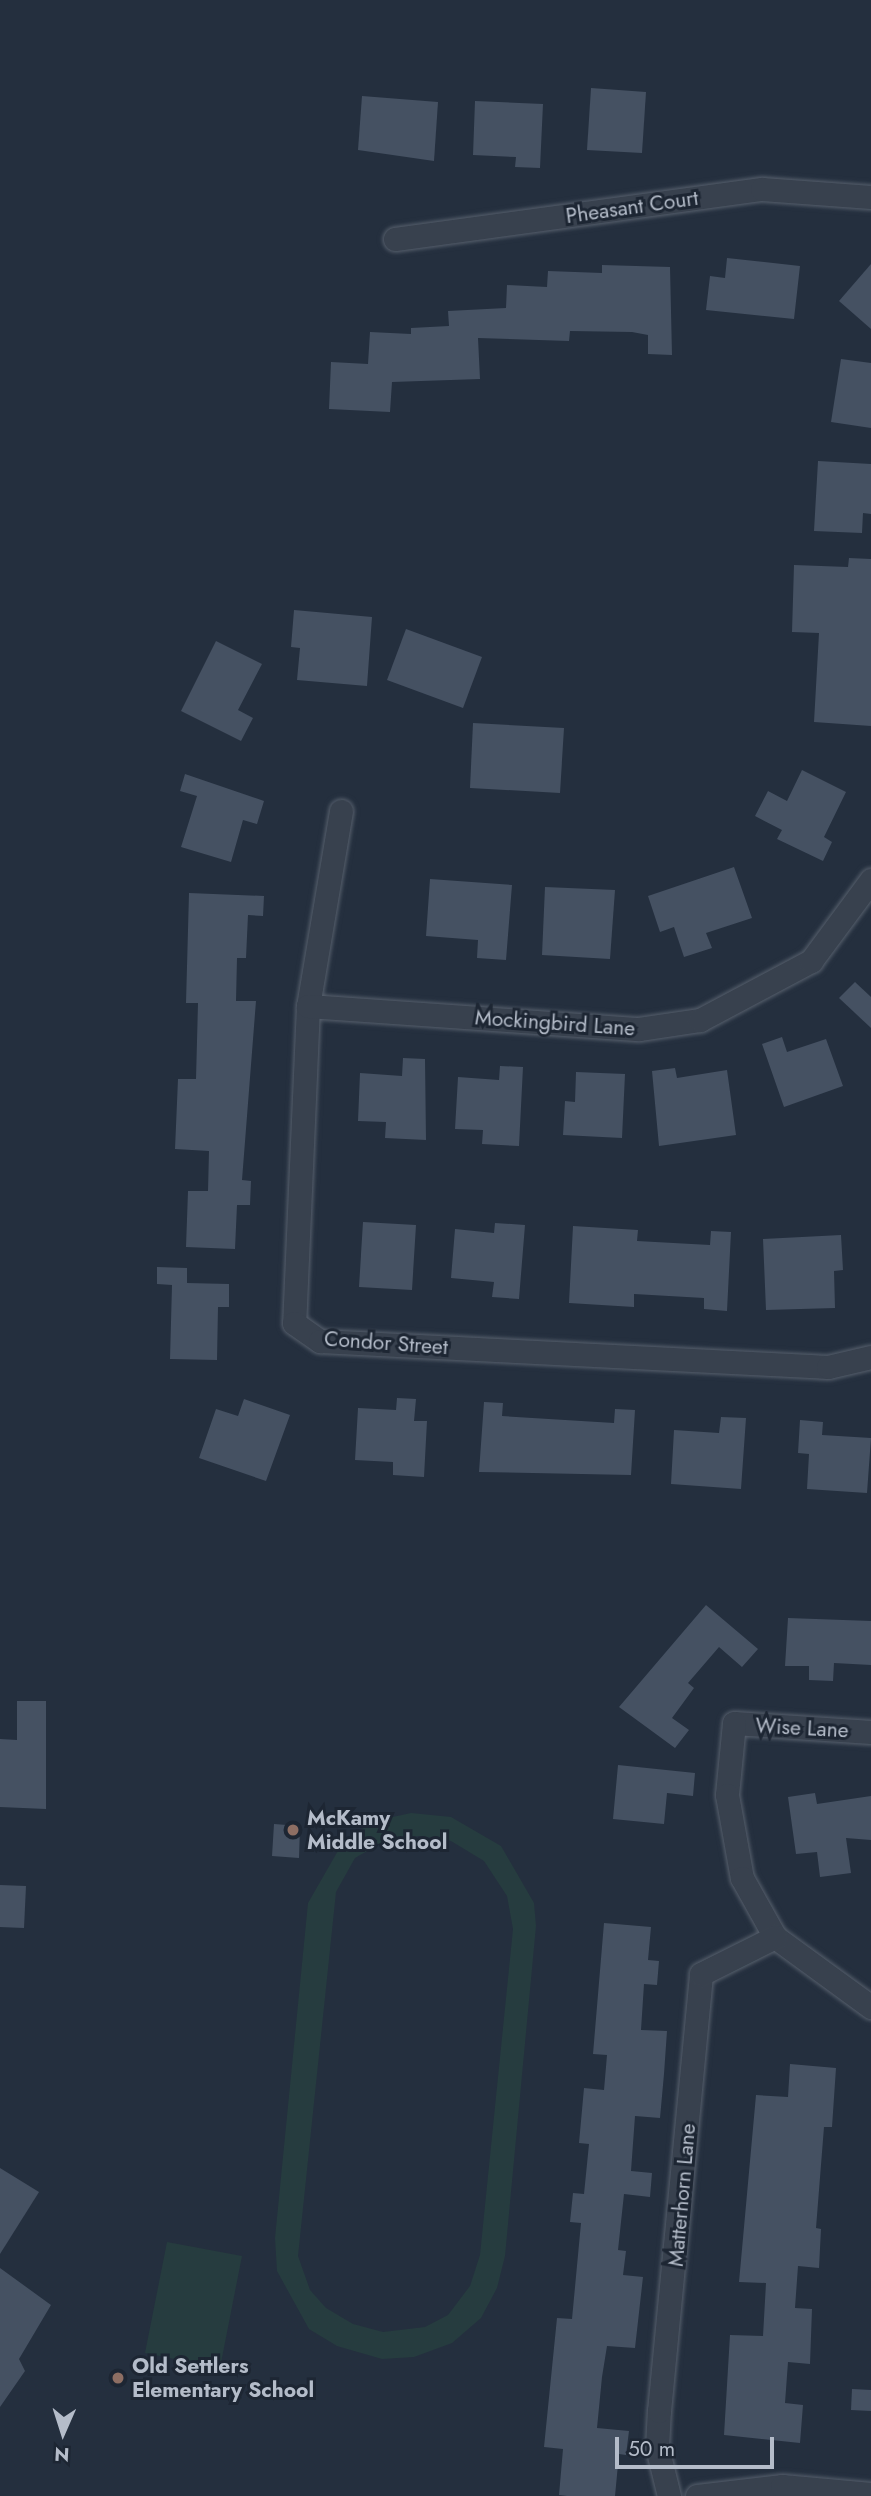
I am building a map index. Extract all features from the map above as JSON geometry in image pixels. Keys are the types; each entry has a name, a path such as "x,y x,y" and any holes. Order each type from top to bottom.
{"street":[{"name":"Pheasant Court","path":"395,239 762,189 871,197"},
{"name":"Condor Street","path":"341,811 308,1006 294,1323 320,1341 828,1367 871,1357"},
{"name":"Mockingbird Lane","path":"308,1006 639,1029 700,1020 811,961 871,880"},
{"name":"Wise Lane","path":"775,1937 742,1878 727,1795 734,1723 871,1732"},
{"path":"775,1937 871,2007"},
{"name":"Matterhorn Lane","path":"669,2496 657,2447 659,2410 701,1974 775,1937"},
{"path":"696,2496 782,2486 871,2494"}],"green space":[{"path":"411,1813 451,1817 501,1846 534,1903 536,1926 505,2256 497,2288 481,2318 452,2343 414,2357 382,2359 337,2346 309,2329 277,2271 275,2238 308,1903 343,1842 374,1821","holes":["420,1836 451,1841 484,1861 507,1896 513,1929 480,2255 470,2286 448,2315 425,2327 383,2332 353,2324 326,2308 310,2290 298,2256 336,1892 355,1858 390,1838"]},
{"path":"167,2242 242,2256 220,2368 145,2353"}],"building":[{"path":"591,88 646,92 642,153 587,150"},
{"path":"362,96 438,102 434,161 358,150"},
{"path":"475,101 543,104 540,168 515,167 516,157 473,155"},
{"path":"727,258 800,266 794,319 706,310 710,276 725,278"},
{"path":"871,264 871,329 839,301"},
{"path":"602,265 670,267 672,355 648,354 648,335 632,332 570,331 569,341 478,338 480,379 392,382 390,412 329,409 331,362 368,364 370,332 411,334 411,328 449,326 448,311 506,308 507,285 547,287 548,271 602,273"},
{"path":"841,359 871,363 871,428 831,422"},
{"path":"818,461 871,464 871,514 863,513 862,533 814,531"},
{"path":"849,558 871,559 871,726 814,722 819,633 792,632 794,565 848,567"},
{"path":"294,610 372,617 367,686 297,680 300,648 291,647"},
{"path":"406,629 482,657 463,708 387,680"},
{"path":"216,641 262,664 238,710 253,718 241,741 181,711"},
{"path":"473,723 564,728 560,793 470,788"},
{"path":"802,770 846,792 824,837 832,842 823,861 777,839 782,830 755,816 768,791 787,801"},
{"path":"185,774 264,801 257,824 243,820 231,862 181,847 197,796 180,791"},
{"path":"734,867 752,918 706,933 712,948 684,957 674,927 660,932 648,896"},
{"path":"430,879 512,885 506,960 477,958 478,940 426,936"},
{"path":"545,887 615,890 610,959 542,955"},
{"path":"189,893 264,896 263,916 248,915 246,958 237,958 236,1001 256,1001 242,1180 251,1181 250,1205 237,1205 235,1249 186,1247 188,1191 208,1191 209,1151 175,1149 178,1079 196,1079 198,1003 186,1003"},
{"path":"855,982 871,997 871,1028 839,998"},
{"path":"782,1037 787,1052 826,1039 843,1086 784,1107 762,1044"},
{"path":"403,1058 425,1059 426,1140 385,1138 386,1122 358,1121 360,1073 402,1076"},
{"path":"500,1066 523,1067 519,1146 482,1144 483,1130 455,1129 458,1077 499,1080"},
{"path":"675,1068 677,1078 727,1070 736,1135 659,1146 652,1071"},
{"path":"576,1072 625,1074 622,1138 563,1135 565,1101 575,1102"},
{"path":"363,1222 416,1225 412,1290 359,1287"},
{"path":"495,1223 525,1225 519,1299 492,1297 494,1282 451,1278 455,1229 494,1233"},
{"path":"573,1226 638,1230 637,1241 710,1245 711,1231 731,1232 727,1311 704,1309 704,1298 634,1294 634,1307 569,1303"},
{"path":"841,1235 843,1270 834,1271 835,1308 766,1310 763,1239"},
{"path":"157,1267 187,1268 187,1283 229,1284 229,1307 218,1307 217,1360 170,1359 172,1285 157,1284"},
{"path":"397,1398 416,1399 414,1421 427,1421 424,1477 393,1475 393,1462 355,1460 358,1408 396,1410"},
{"path":"244,1399 290,1415 266,1481 199,1458 216,1409 238,1416"},
{"path":"484,1402 503,1403 502,1416 614,1423 615,1409 635,1410 631,1475 479,1472"},
{"path":"721,1417 746,1418 741,1489 671,1484 674,1430 719,1433"},
{"path":"800,1420 823,1422 822,1435 871,1438 867,1493 807,1489 809,1454 798,1453"},
{"path":"706,1605 758,1649 742,1667 719,1647 688,1683 694,1688 672,1718 689,1730 675,1748 619,1707"},
{"path":"788,1618 871,1621 871,1665 834,1663 833,1681 809,1680 809,1666 785,1666"},
{"path":"17,1701 46,1701 46,1809 0,1807 0,1739 17,1740"},
{"path":"618,1765 695,1773 693,1796 667,1793 664,1824 613,1819"},
{"path":"815,1793 817,1804 871,1796 871,1840 846,1838 851,1873 820,1877 817,1852 796,1854 788,1797"},
{"path":"274,1824 300,1826 299,1858 272,1856"},
{"path":"0,1885 26,1886 24,1928 0,1927"},
{"path":"604,1923 651,1927 648,1960 659,1961 657,1985 644,1984 641,2030 667,2031 660,2118 635,2116 631,2171 652,2173 650,2197 624,2194 618,2250 626,2251 623,2275 643,2277 635,2348 607,2346 597,2428 629,2431 626,2455 619,2454 615,2496 567,2496 559,2495 563,2449 544,2447 557,2318 572,2319 581,2223 570,2222 573,2193 584,2194 589,2144 579,2143 584,2088 604,2090 607,2055 593,2054"},
{"path":"790,2064 836,2068 832,2127 824,2127 816,2228 821,2229 819,2268 798,2266 795,2308 812,2309 810,2364 788,2362 785,2403 803,2405 800,2443 724,2435 730,2335 763,2336 766,2283 739,2282 756,2095 788,2097"},
{"path":"0,2168 39,2192 0,2254"},
{"path":"0,2268 51,2305 19,2359 25,2371 0,2407"},
{"path":"852,2389 871,2390 871,2411 851,2410"}],"place":[{"name":"McKamy Middle School","path":"293,1830"},
{"name":"Old Settlers Elementary School","path":"118,2378"}]}
